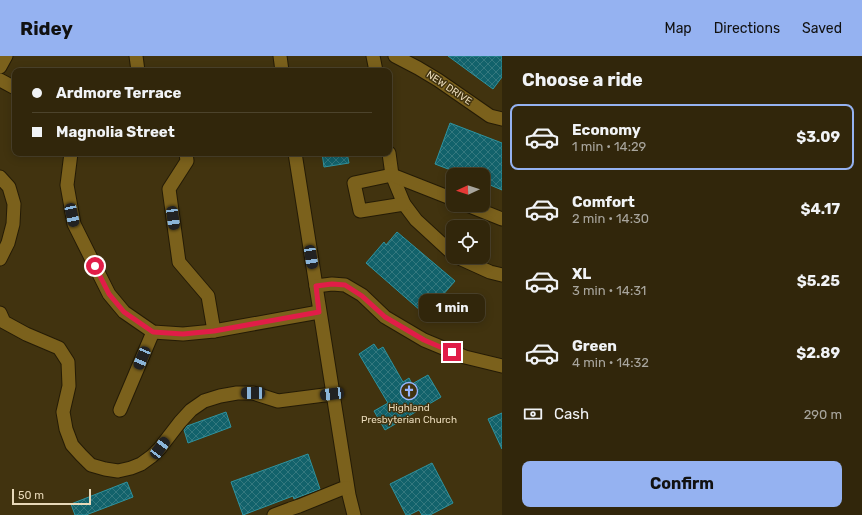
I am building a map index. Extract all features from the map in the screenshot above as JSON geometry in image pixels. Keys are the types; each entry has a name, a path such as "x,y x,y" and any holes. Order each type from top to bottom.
{"street":[{"path":"0,67 6,56"},
{"path":"136,56 138,68"},
{"path":"280,56 282,68"},
{"path":"373,56 375,68"},
{"name":"NEW DRIVE","path":"395,56 438,80 490,116 502,119"},
{"path":"0,80 12,86"},
{"path":"71,156 66,185 74,224 109,294 124,312 153,332 183,334 214,331 319,312"},
{"path":"186,156 187,160 170,190 179,262 208,296 214,331"},
{"path":"295,156 332,394 354,515"},
{"path":"389,156 392,175 404,204 416,220 446,248"},
{"path":"404,204 360,211 354,183 392,175 446,196"},
{"path":"0,177 9,187 14,204 13,224 8,243 0,259"},
{"path":"484,212 502,219"},
{"path":"472,264 490,272 502,275"},
{"path":"316,286 332,284 345,285 362,296 385,317 424,340 466,357 502,366"},
{"path":"0,313 4,322 26,334 59,348 68,362 69,386 63,412 66,429 72,445 81,455 91,465 104,469 118,471 141,464 160,448 191,410 204,401 237,393 253,393 278,400 332,394"},
{"path":"120,410 153,332"},
{"path":"274,515 341,489 348,488"}],"building":[{"path":"448,56 502,56 502,77 493,89"},
{"path":"450,123 502,143 502,190 490,185 490,168 446,168 435,164"},
{"path":"322,156 348,156 349,163 324,167"},
{"path":"397,232 455,281 441,297 444,301 429,318 366,263 384,242 386,245"},
{"name":"Highland Presbyterian Church","path":"374,344 378,350 383,347 403,382 409,378 412,384 428,375 441,397 385,430 374,411 388,403 359,354"},
{"path":"226,412 231,427 188,443 184,430 187,426"},
{"path":"502,413 502,449 488,419"},
{"path":"308,454 320,489 294,499 293,496 243,515 231,482"},
{"path":"432,463 453,503 430,515 422,515 419,510 406,515 390,484"},
{"path":"127,482 133,497 86,515 75,515 71,504"}],"place":[{"name":"Highland Presbyterian Church","path":"409,391"}],"route":[{"path":"95,266 109,294 124,312 153,332 183,334 214,331 319,312 316,286 332,284 345,285 362,296 385,317 424,340 452,352"}]}
